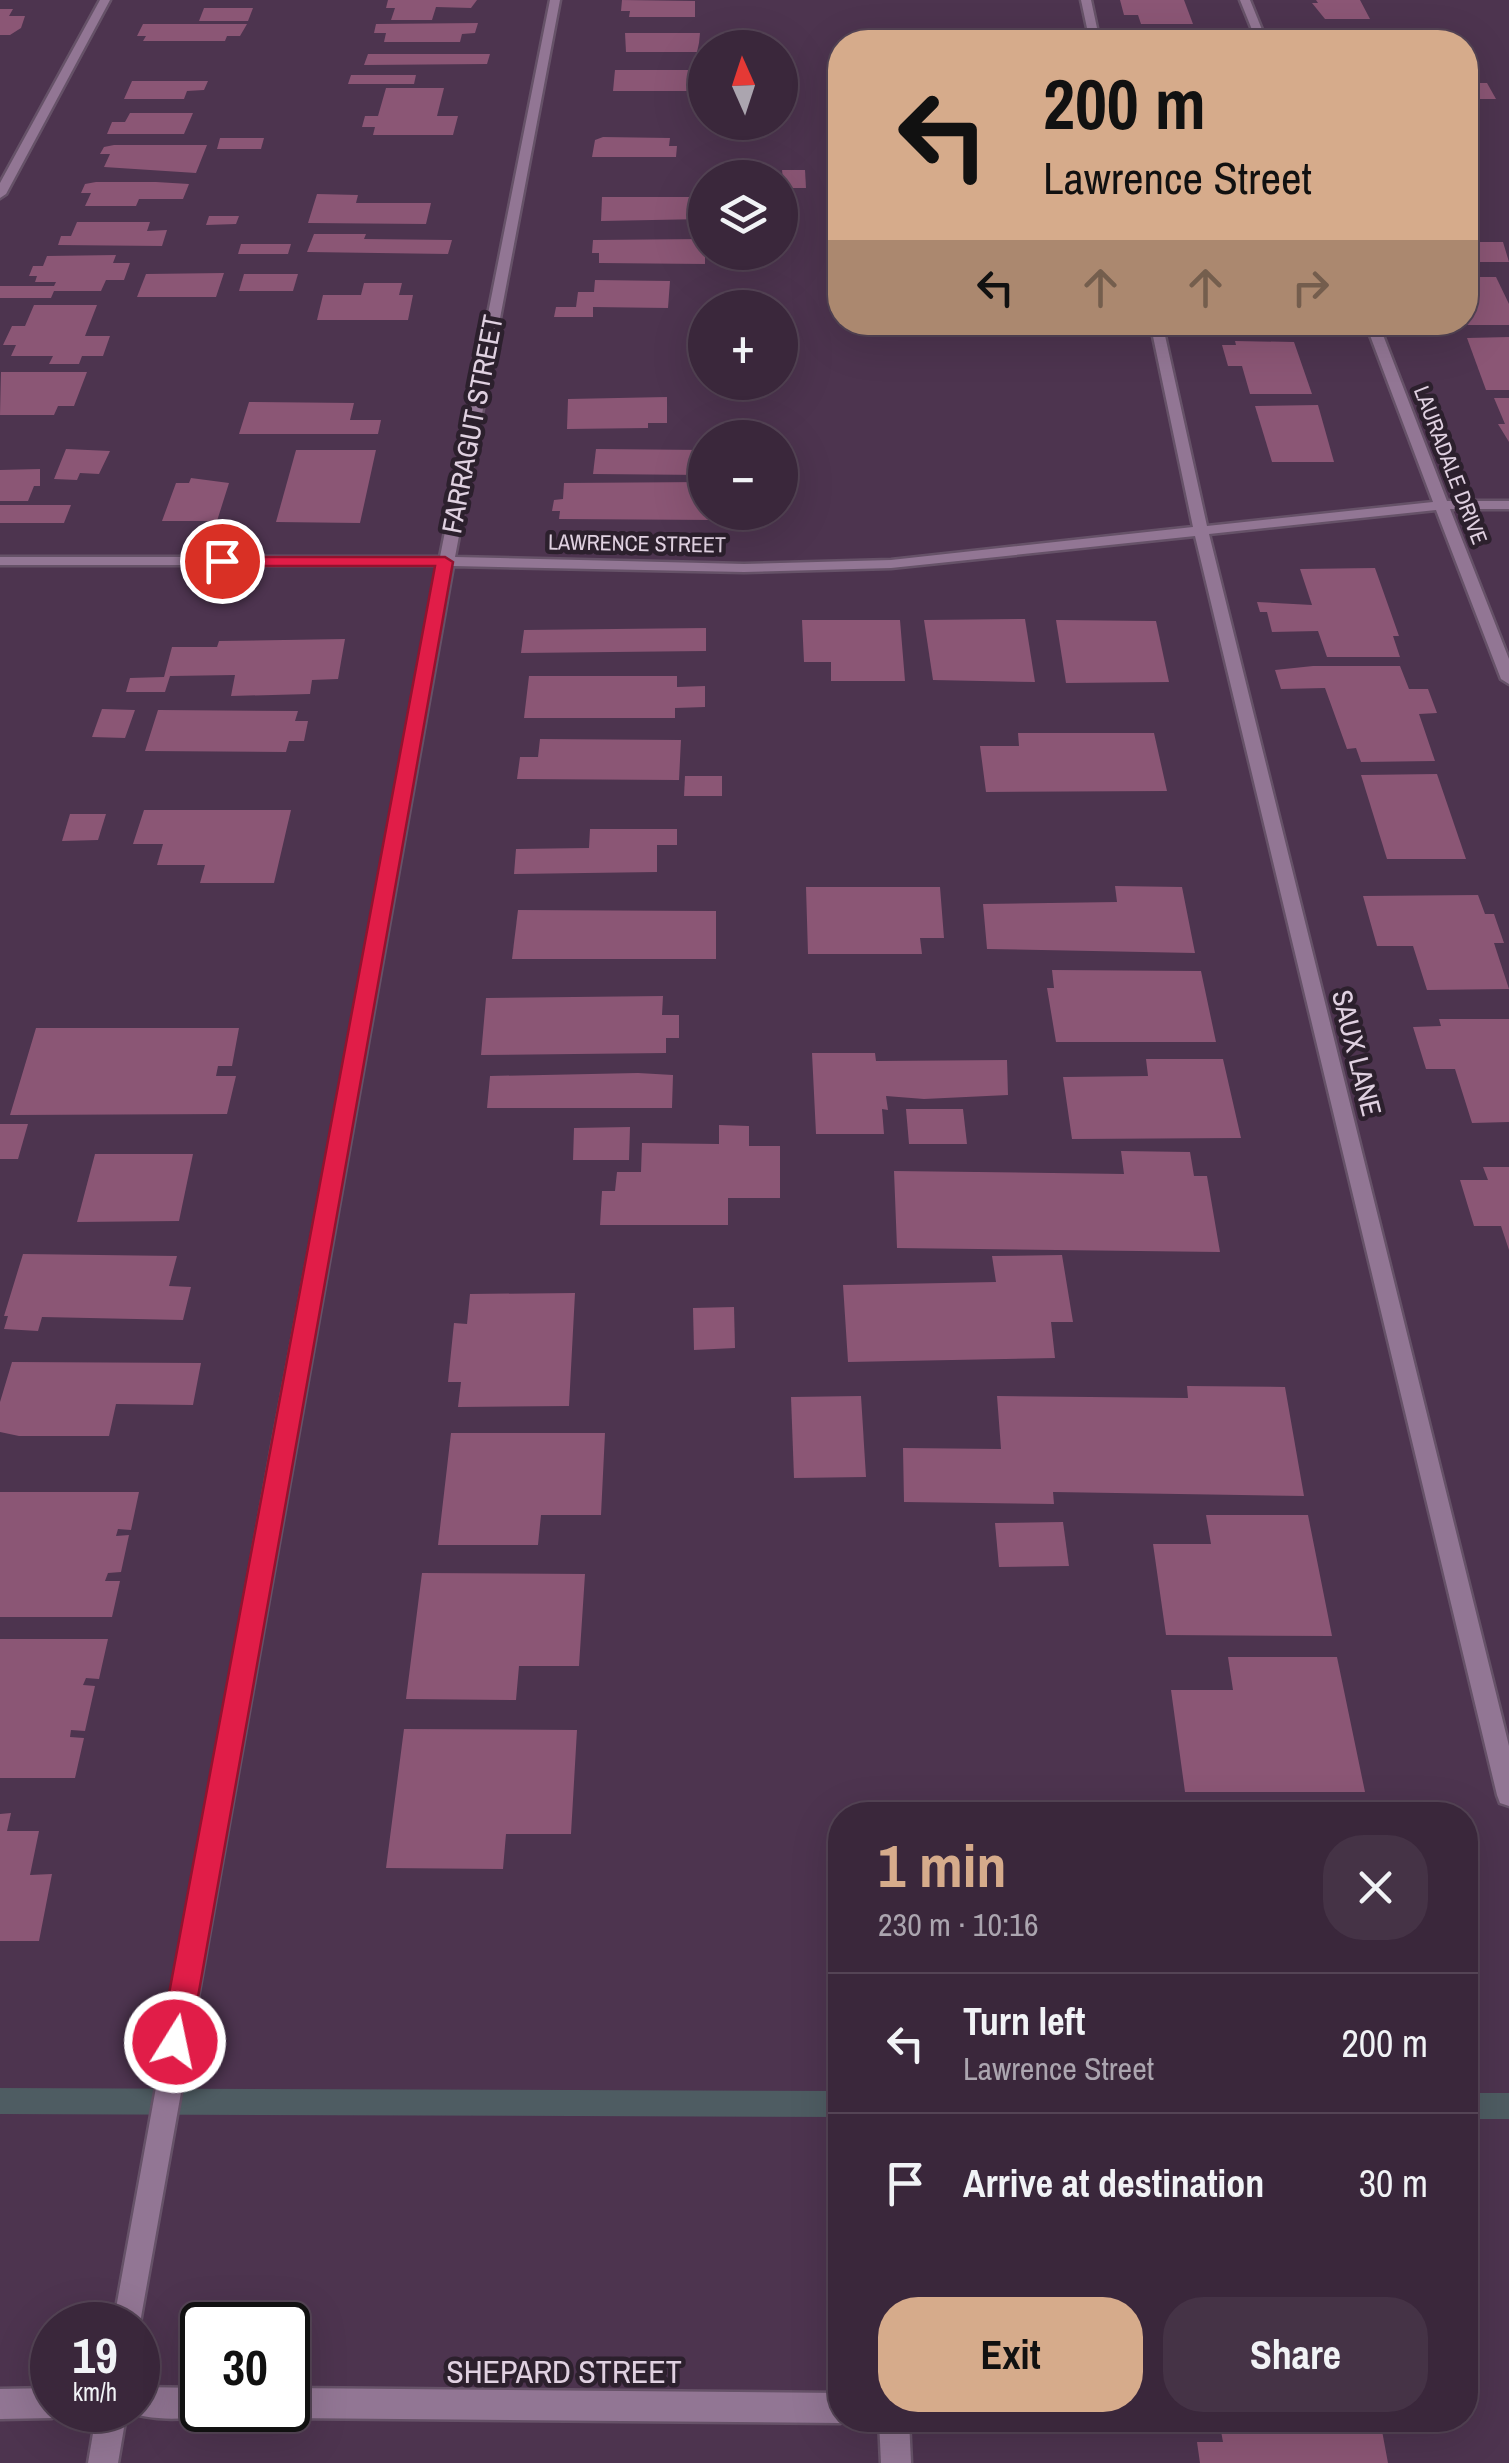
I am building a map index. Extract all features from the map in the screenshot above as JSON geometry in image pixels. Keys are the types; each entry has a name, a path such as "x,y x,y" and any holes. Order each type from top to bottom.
{"street":[{"path":"0,194 105,0"},
{"name":"FARRAGUT STREET","path":"131,2302 187,1970 445,562 554,0"},
{"path":"1086,0 1092,30"},
{"path":"1246,0 1257,30"},
{"name":"SAUX LANE","path":"1159,335 1202,532 1509,1795"},
{"name":"LAURADALE DRIVE","path":"1376,335 1509,679"},
{"name":"LAWRENCE STREET","path":"0,561 445,562 744,568 892,564 1442,505 1509,505"},
{"path":"0,2404 30,2403"},
{"name":"SHEPARD STREET","path":"310,2404 828,2408"},
{"path":"102,2463 108,2432"},
{"path":"895,2432 896,2463"}],"building":[{"path":"388,0 477,0 471,8 436,7 432,20 391,20 395,8 386,8"},
{"path":"622,0 695,1 695,17 629,17 630,11 621,11"},
{"path":"1120,0 1184,0 1193,24 1141,24 1138,15 1124,15"},
{"path":"1316,0 1360,0 1370,19 1325,19 1312,3 1318,3"},
{"path":"204,8 253,8 248,21 199,21"},
{"path":"0,9 13,9 9,16 25,16 21,28 10,35 0,35"},
{"path":"478,23 475,33 462,34 460,42 384,42 386,33 374,33 376,24"},
{"path":"143,24 247,24 240,36 227,36 225,41 143,41 146,36 137,36"},
{"path":"1328,28 1379,30 1328,30"},
{"path":"625,33 688,33 688,52 626,52"},
{"path":"368,54 490,54 487,64 364,65"},
{"path":"615,70 688,70 688,91 613,91"},
{"path":"351,75 416,75 414,84 348,84"},
{"path":"132,81 208,81 204,90 187,91 184,99 124,99"},
{"path":"1478,83 1487,83 1496,99 1478,99"},
{"path":"386,88 444,88 437,116 458,116 453,135 373,135 375,127 362,127 365,116 378,116"},
{"path":"130,113 193,113 184,134 107,134 112,122 125,122"},
{"path":"220,138 264,138 261,149 217,149"},
{"path":"670,138 669,146 677,146 676,157 592,157 595,140"},
{"path":"207,145 196,173 104,167 110,154 100,154 104,147"},
{"path":"798,170 805,170 806,188 798,188"},
{"path":"85,184 189,184 183,199 139,199 136,206 85,206 91,193 81,193"},
{"path":"317,194 358,195 356,203 431,203 426,224 308,223"},
{"path":"602,197 688,197 688,219 601,221"},
{"path":"209,216 239,216 236,224 206,225"},
{"path":"77,222 150,222 147,231 167,230 162,246 58,245 61,236 71,236"},
{"path":"314,234 452,240 448,254 307,252"},
{"path":"1478,238 1480,242 1503,242 1509,262 1478,262"},
{"path":"688,239 688,264 599,263 599,253 592,253 593,240"},
{"path":"241,244 291,244 288,254 238,254"},
{"path":"116,255 113,263 130,263 124,280 106,280 101,291 54,291 51,298 0,298 0,286 54,286 56,282 35,282 37,276 29,276 33,266 43,266 47,256"},
{"path":"224,273 216,297 137,297 146,274"},
{"path":"244,274 298,274 293,291 239,291"},
{"path":"1478,277 1496,277 1509,304 1509,325 1478,325"},
{"path":"595,280 670,281 668,308 593,307 593,317 554,317 556,307 576,307 578,292 594,292"},
{"path":"364,283 402,283 399,295 413,295 408,320 317,320 323,295 361,295"},
{"path":"34,305 97,305 85,336 110,336 103,356 82,356 79,364 49,364 53,356 11,356 16,345 3,345 12,326 25,326"},
{"path":"1509,337 1509,390 1486,390 1467,338"},
{"path":"1235,341 1294,342 1312,394 1250,394 1242,366 1228,366 1222,345 1236,345"},
{"path":"1,372 87,372 74,406 58,406 54,415 0,415"},
{"path":"667,397 667,423 648,423 648,428 567,429 568,399"},
{"path":"1494,398 1509,398 1509,442 1498,424 1505,424"},
{"path":"249,402 354,403 350,420 381,420 378,434 239,434"},
{"path":"1318,405 1334,462 1272,462 1255,406"},
{"path":"66,449 110,451 99,474 80,473 77,480 54,479"},
{"path":"596,449 688,450 688,475 593,474"},
{"path":"296,450 376,450 360,523 276,522"},
{"path":"40,469 40,486 34,486 28,501 0,501 0,470"},
{"path":"191,478 229,483 217,521 162,521 176,483 189,483"},
{"path":"688,482 688,520 559,519 560,511 552,511 554,500 563,499 564,483"},
{"path":"0,505 71,505 64,523 0,523"},
{"path":"1375,568 1399,636 1393,636 1400,657 1327,657 1318,631 1272,632 1267,612 1260,612 1257,602 1312,605 1300,569"},
{"path":"1025,619 1035,682 933,680 924,620"},
{"path":"802,620 900,620 905,681 831,681 831,662 804,662"},
{"path":"1056,620 1156,621 1169,682 1066,683"},
{"path":"706,628 706,651 521,653 524,630"},
{"path":"345,639 338,679 312,680 310,694 231,696 235,675 170,676 165,692 126,692 130,678 164,677 172,647 217,647 219,641"},
{"path":"1400,666 1409,689 1428,689 1437,713 1419,714 1435,761 1361,762 1356,748 1347,749 1325,688 1281,689 1275,670"},
{"path":"529,676 677,676 677,687 705,686 705,707 675,708 675,718 524,718"},
{"path":"102,709 135,710 125,738 92,737"},
{"path":"158,710 298,711 295,721 308,721 304,741 289,741 286,752 145,751"},
{"path":"1018,733 1154,733 1167,791 986,792 980,746 1019,746"},
{"path":"540,739 681,740 679,780 517,779 520,757 538,757"},
{"path":"1437,774 1466,859 1387,859 1361,775"},
{"path":"685,776 722,776 722,796 684,796"},
{"path":"144,810 291,810 274,883 200,883 205,865 157,865 163,844 133,844"},
{"path":"70,814 106,814 98,840 62,841"},
{"path":"590,829 677,829 677,845 657,845 657,872 514,874 516,849 589,848"},
{"path":"1115,886 1182,887 1195,953 987,949 983,904 1117,902"},
{"path":"806,887 940,887 944,938 920,938 922,954 808,954"},
{"path":"1478,895 1485,914 1494,914 1504,943 1494,943 1509,989 1427,990 1413,946 1377,946 1363,896"},
{"path":"518,910 716,911 716,959 512,959"},
{"path":"1052,970 1201,971 1216,1042 1056,1042 1047,988 1054,988"},
{"path":"663,996 662,1015 679,1015 679,1038 666,1038 666,1053 481,1055 486,998"},
{"path":"1439,1019 1509,1019 1509,1122 1472,1123 1455,1069 1426,1069 1413,1027 1441,1026"},
{"path":"36,1028 239,1028 232,1066 218,1066 216,1076 236,1076 227,1114 10,1115"},
{"path":"812,1053 875,1053 876,1061 1007,1060 1008,1095 924,1099 886,1096 888,1110 882,1109 884,1134 816,1134"},
{"path":"1146,1059 1223,1059 1241,1138 1072,1139 1063,1077 1148,1076"},
{"path":"673,1075 672,1108 487,1108 490,1076"},
{"path":"906,1109 963,1109 967,1144 909,1144"},
{"path":"0,1124 28,1124 18,1159 0,1159"},
{"path":"719,1125 749,1126 749,1146 780,1146 780,1198 728,1198 728,1225 600,1225 602,1191 615,1191 617,1172 641,1172 642,1143 719,1144"},
{"path":"630,1127 629,1160 573,1160 574,1128"},
{"path":"1121,1151 1190,1152 1194,1176 1207,1176 1220,1252 897,1248 894,1171 1124,1174"},
{"path":"95,1154 193,1154 179,1221 77,1222"},
{"path":"1483,1167 1509,1167 1509,1250 1501,1226 1474,1226 1460,1180 1488,1180"},
{"path":"23,1254 177,1256 169,1286 191,1287 183,1320 42,1317 38,1331 4,1329 8,1316 4,1316"},
{"path":"1062,1255 1073,1322 1051,1322 1055,1358 848,1362 843,1285 996,1282 992,1256"},
{"path":"575,1293 569,1406 458,1407 461,1382 448,1382 454,1323 467,1324 470,1294"},
{"path":"734,1307 735,1348 694,1350 693,1308"},
{"path":"12,1362 201,1363 193,1405 116,1404 109,1436 19,1436 0,1432 0,1402"},
{"path":"1187,1386 1285,1387 1304,1496 1053,1492 1054,1504 904,1502 903,1448 1001,1449 997,1396 1188,1398"},
{"path":"861,1396 866,1477 794,1478 791,1397"},
{"path":"451,1433 605,1433 601,1515 541,1515 538,1545 438,1545"},
{"path":"0,1492 139,1492 131,1530 118,1529 116,1536 129,1535 121,1572 108,1573 105,1581 120,1581 112,1617 0,1617"},
{"path":"1206,1515 1308,1515 1332,1636 1166,1635 1153,1544 1211,1544"},
{"path":"1063,1522 1069,1566 999,1567 995,1523"},
{"path":"422,1573 585,1574 579,1666 519,1666 516,1700 406,1699"},
{"path":"0,1639 108,1639 99,1679 86,1678 83,1685 95,1686 85,1731 71,1730 70,1737 84,1738 75,1778 0,1778"},
{"path":"1228,1657 1337,1657 1365,1792 1185,1792 1171,1690 1233,1690"},
{"path":"404,1729 577,1730 571,1834 506,1834 503,1869 386,1868"},
{"path":"11,1813 7,1831 39,1831 30,1875 52,1874 39,1941 0,1941 0,1814"},
{"path":"1221,2432 1382,2432 1388,2463 1200,2463 1197,2442 1223,2442"}],"waterway":[{"path":"0,2101 828,2104"},
{"path":"1478,2106 1509,2106"}],"route":[{"path":"175,2042 445,562 222,561"}]}
